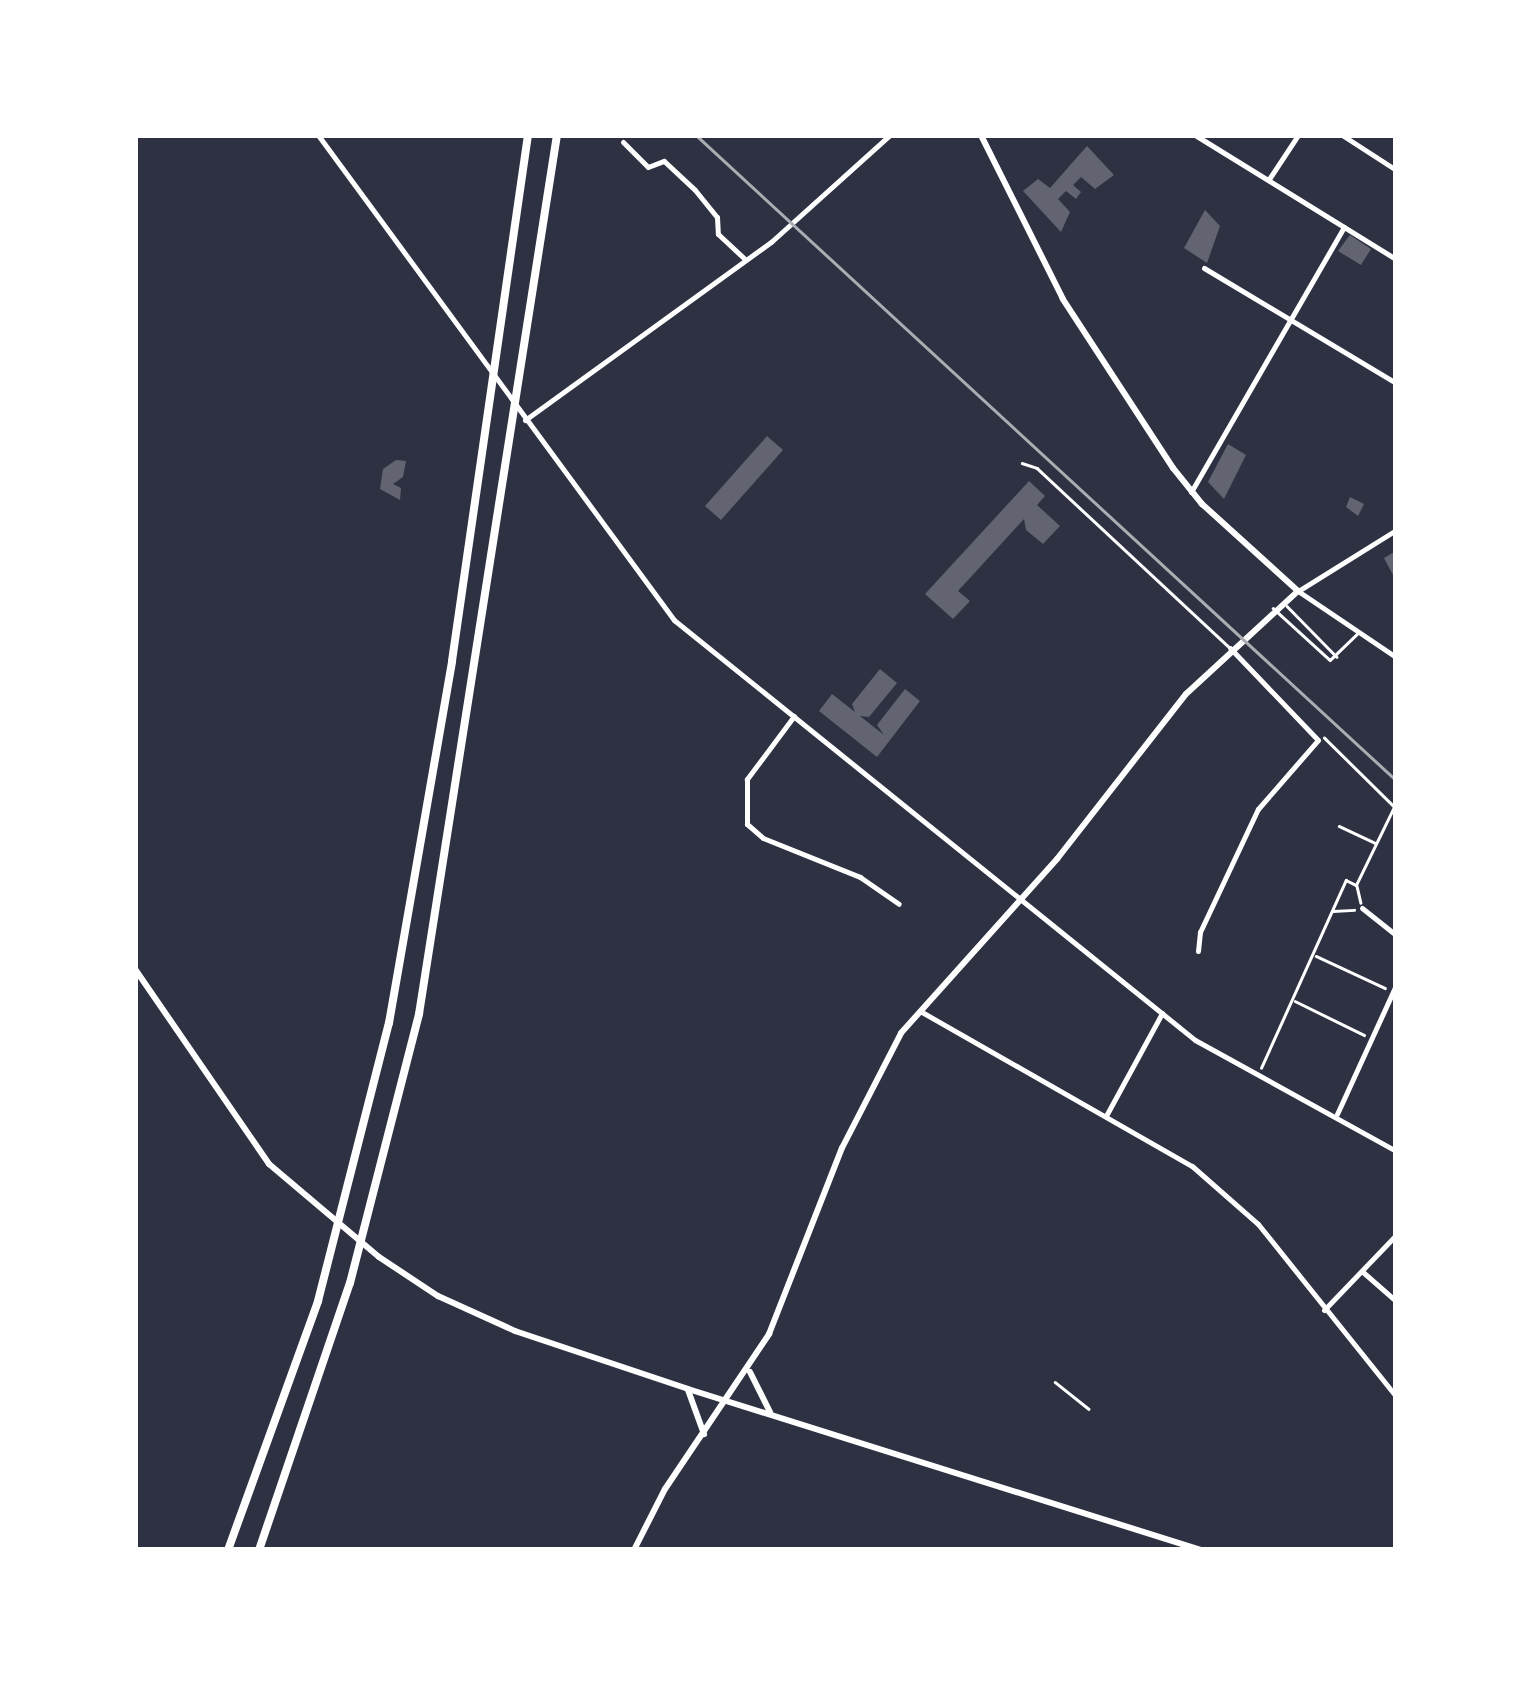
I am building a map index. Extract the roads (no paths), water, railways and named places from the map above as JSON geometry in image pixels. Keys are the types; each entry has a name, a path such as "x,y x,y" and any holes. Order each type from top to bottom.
{"highway":[{"path":"228,1550 350,1194 406,937 480,477 528,135"},
{"path":"259,1550 350,1283 436,928 557,135"}],"main road":[{"path":"634,1550 704,1434 750,1370 862,1105 918,1010 1024,895 1160,723 1230,648 1273,608 1298,591 1191,492 1063,300 981,135"},
{"path":"135,969 258,1151 392,1268 499,1325 688,1389 1201,1550"},
{"path":"750,1370 770,1412"},
{"path":"688,1389 704,1434"}],"street":[{"path":"318,135 661,607 1024,895 1214,1054 1337,1114 1396,1151"},
{"path":"525,420 787,229 890,135"},
{"path":"1196,135 1396,259"},
{"path":"1269,179 1298,135"},
{"path":"1342,135 1396,170"},
{"path":"623,142 648,167 664,161 695,190 718,218 718,234 745,259"},
{"path":"1191,492 1344,226"},
{"path":"1204,268 1396,382"},
{"path":"1396,530 1298,591 1396,656"},
{"path":"1198,951 1200,932 1258,809 1319,735 1230,648"},
{"path":"794,716 747,778 747,824 763,838 860,877 899,904"},
{"path":"1362,908 1396,935"},
{"path":"1337,1114 1394,988"},
{"path":"918,1010 1166,1147 1224,1192 1396,1396"},
{"path":"1107,1114 1162,1013"},
{"path":"1324,1310 1396,1235"},
{"path":"1364,1272 1396,1300"}],"lane":[{"path":"1022,463 1037,468 1230,648"},
{"path":"1283,601 1338,658"},
{"path":"1273,608 1322,656 1338,658"},
{"path":"1338,658 1358,633"}],"tram line":[{"path":"696,135 1396,780"}]}
